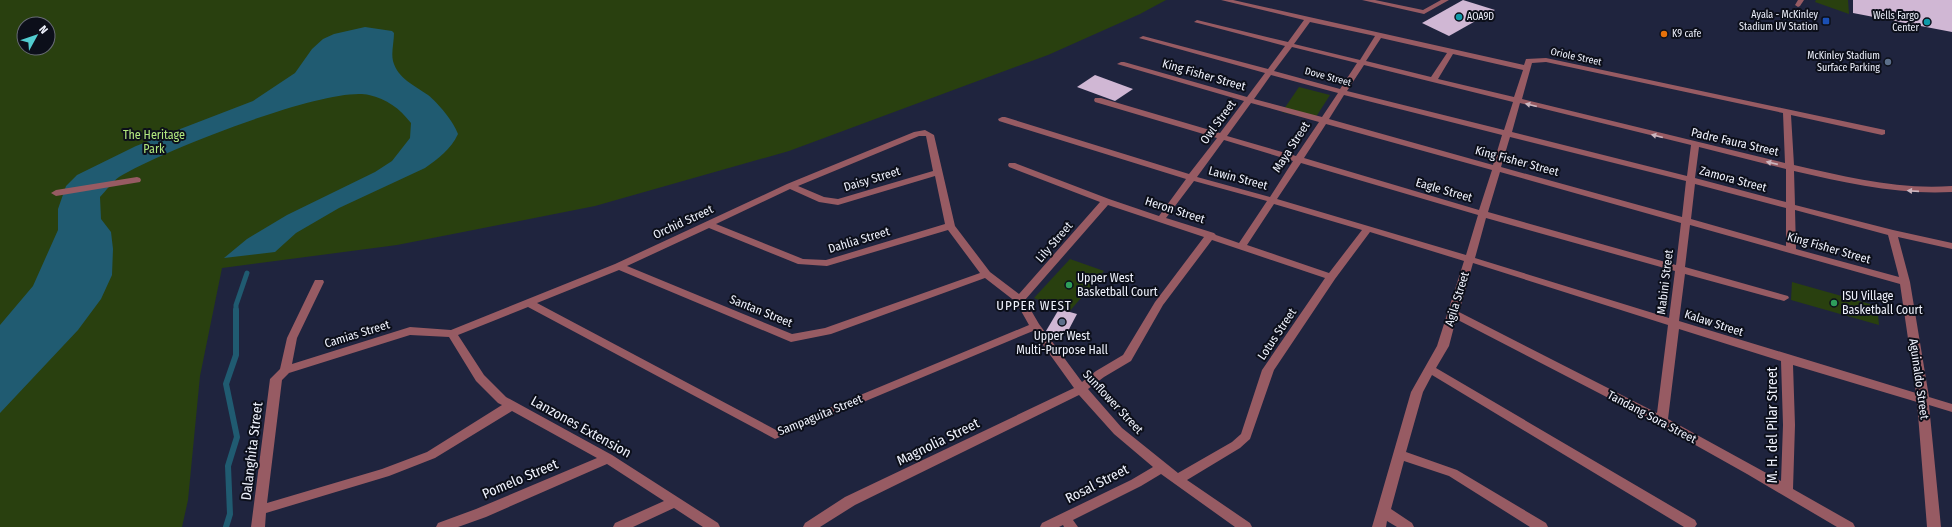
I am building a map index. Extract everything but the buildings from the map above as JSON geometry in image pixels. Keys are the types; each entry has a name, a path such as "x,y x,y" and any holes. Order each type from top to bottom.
{"street":[{"path":"1224,0 1525,68"},
{"path":"1365,0 1424,12 1446,0"},
{"name":"Owl Street","path":"1161,219 1308,20"},
{"path":"1196,22 1290,44 1515,101"},
{"name":"Maya Street","path":"1242,246 1379,36"},
{"name":"Dove Street","path":"1143,38 1342,92 1507,134"},
{"path":"1433,80 1451,52"},
{"name":"Oriole Street","path":"1525,68 1528,61 1546,60 1787,113 1882,132"},
{"name":"King Fisher Street","path":"1121,64 1249,101 1905,282"},
{"name":"Agila Street","path":"1379,527 1417,392 1442,346 1453,313 1497,169 1525,68"},
{"name":"Eagle Street","path":"1098,100 1483,214 1784,298"},
{"name":"Padre Faura Street","path":"1515,101 1790,167 1891,188 1929,192 1952,189"},
{"path":"1787,113 1790,167 1791,251"},
{"name":"Lawin Street","path":"1002,119 1192,178 1272,200 1469,259"},
{"name":"Sunflower Street","path":"925,132 930,135 950,226 986,274 1020,300 1035,326 1081,389 1118,431 1161,468 1245,527"},
{"name":"Orchid Street","path":"452,334 619,266 790,186 869,152 925,132"},
{"name":"Zamora Street","path":"1507,134 1691,180 1892,234 1952,246"},
{"name":"Mabini Street","path":"1662,422 1695,145"},
{"name":"Heron Street","path":"1012,165 1106,201 1211,235 1331,277"},
{"name":"Daisy Street","path":"790,186 822,200 838,202 938,172"},
{"path":"56,192 137,180"},
{"name":"Lily Street","path":"1020,300 1106,201"},
{"name":"Dahlia Street","path":"708,224 802,262 827,263 950,226"},
{"name":"Lotus Street","path":"1177,480 1236,445 1246,436 1268,370 1331,277 1368,229"},
{"name":"Aguinaldo Street","path":"1892,234 1905,282 1922,399 1934,527"},
{"name":"Magnolia Street","path":"810,527 850,501 1081,389 1100,374 1127,358 1159,304 1211,235"},
{"name":"Kalaw Street","path":"1469,259 1787,359 1952,408"},
{"name":"Santan Street","path":"619,266 791,338 827,331 986,274"},
{"path":"285,370 292,338 319,282"},
{"name":"Sampaguita Street","path":"529,303 775,435 1035,326"},
{"name":"Tandang Sora Street","path":"1453,313 1516,344 1662,422 1787,490 1848,527"},
{"name":"Camias Street","path":"276,379 285,370 410,331 452,334"},
{"name":"Lanzones Extension","path":"452,334 480,378 502,400 608,458 714,527"},
{"name":"M. H. del Pilar Street","path":"1787,359 1787,490"},
{"path":"1430,369 1690,524"},
{"name":"Dalanghita Street","path":"258,527 276,379"},
{"path":"260,510 385,473 431,455 512,405"},
{"path":"1399,454 1453,473 1541,527"},
{"name":"Pomelo Street","path":"443,527 481,513 608,458"},
{"name":"Rosal Street","path":"1047,527 1068,523 1161,468"},
{"path":"620,527 675,502"},
{"path":"1383,511 1407,527"}],"green space":[{"name":"The Heritage Park","path":"0,0 1166,0 1140,14 1048,55 789,151 595,206 397,245 222,268 200,376 188,500 182,527 0,527"},
{"path":"1816,0 1848,0 1849,14 1815,2"},
{"path":"1299,87 1330,95 1314,120 1282,112"},
{"name":"Upper West Basketball Court","path":"1070,259 1104,271 1069,312 1034,298"},
{"name":"ISU Village Basketball Court","path":"1792,282 1877,306 1879,325 1791,300"}],"water":[{"path":"365,27 392,31 394,33 392,58 395,67 407,81 432,98 456,129 458,134 448,149 425,168 339,208 296,233 275,252 224,258 247,239 287,215 375,172 392,161 410,138 411,123 392,105 369,95 348,95 318,100 243,123 204,138 139,166 119,177 100,197 101,219 111,232 113,249 112,275 101,299 78,330 0,413 0,325 33,286 58,230 58,209 66,186 77,175 136,146 253,101 295,73 312,49 323,39 334,34"}],"waterway":[{"path":"226,527 230,514 228,466 237,437 226,384 236,355 236,305 247,273"}],"place":[{"name":"AOA9D","path":"1459,17"},
{"name":"Ayala - McKinley Stadium UV Station","path":"1826,21"},
{"name":"Wells Fargo Center","path":"1927,22"},
{"name":"K9 cafe","path":"1664,34"},
{"name":"McKinley Stadium Surface Parking","path":"1888,62"},
{"name":"Upper West Basketball Court","path":"1069,285"},
{"name":"ISU Village Basketball Court","path":"1834,303"},
{"name":"Upper West Multi-Purpose Hall","path":"1062,322"}],"district":[{"name":"UPPER WEST","path":"1034,305"}]}
